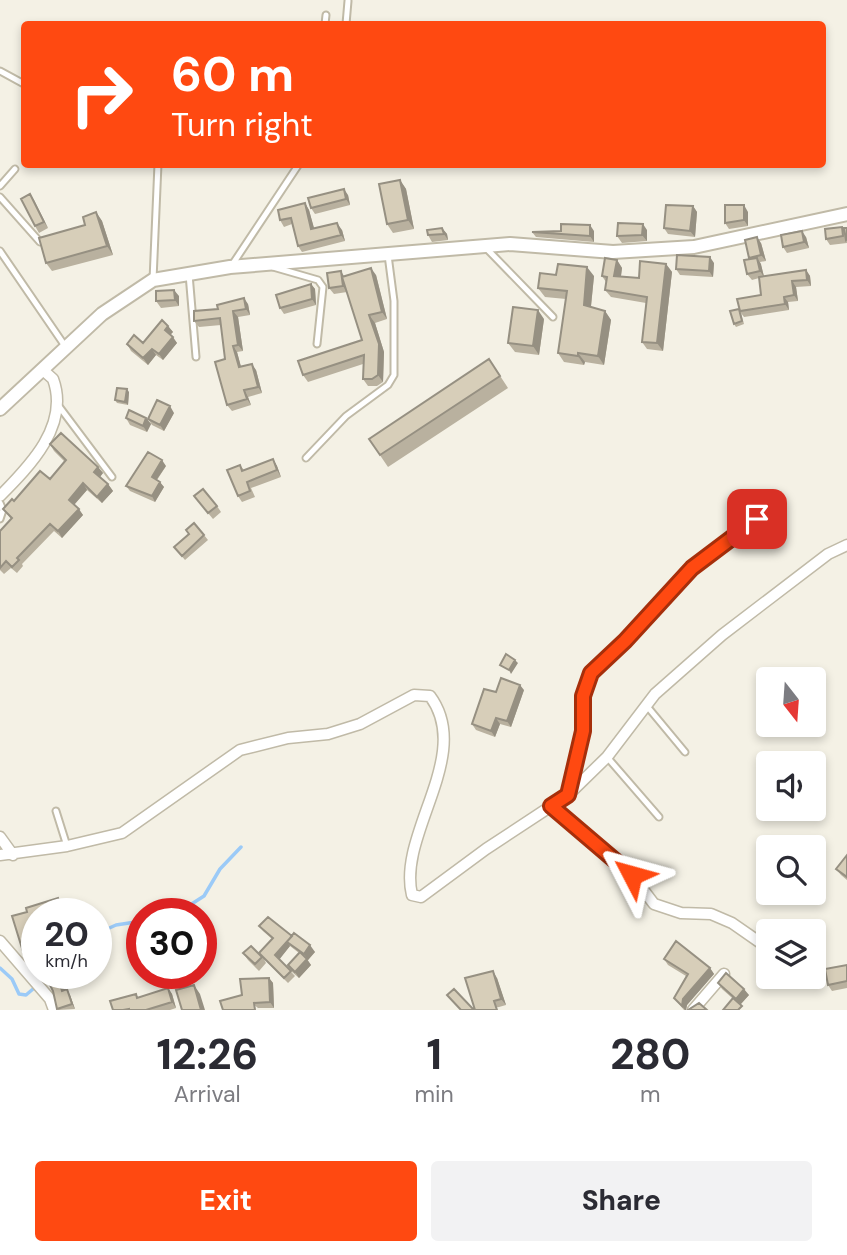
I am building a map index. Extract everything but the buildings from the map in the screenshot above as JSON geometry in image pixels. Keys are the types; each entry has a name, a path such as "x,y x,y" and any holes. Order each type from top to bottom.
{"street":[{"path":"0,409 44,371 102,314 152,280 230,267 510,244 613,251 694,247 847,214"},
{"path":"0,496 44,447 58,405 53,379 44,371"},
{"path":"568,795 583,731 583,696 591,673 625,641 692,568 779,503"},
{"path":"0,855 68,846 122,834 240,750 288,738 328,734 360,724 414,695 430,696 441,711 442,736 438,778 410,867 412,895 421,897 486,849 568,795 607,757 646,705 722,635 828,554 847,545"},
{"path":"551,806 632,875 654,904 681,913 711,914 732,923 756,940"},
{"path":"0,837 13,855"},
{"path":"0,941 50,999 54,1010"},
{"path":"694,1010 724,974"}],"lane":[{"path":"346,21 348,1"},
{"path":"325,21 326,15"},
{"path":"0,71 21,82"},
{"path":"152,280 158,168"},
{"path":"230,267 296,168"},
{"path":"0,186 15,169"},
{"path":"0,197 40,242"},
{"path":"485,246 553,317"},
{"path":"0,251 67,348"},
{"path":"306,458 346,416 388,385 394,375 394,301 388,254"},
{"path":"265,265 318,280 323,287 317,344"},
{"path":"189,274 196,357"},
{"path":"58,405 112,477"},
{"path":"0,503 3,510 0,519"},
{"path":"646,705 685,752"},
{"path":"607,757 659,817"},
{"path":"56,811 68,846"}],"waterway":[{"path":"201,898 220,869 241,847"},
{"path":"112,927 126,923"},
{"path":"0,968 12,979 19,994 26,995 33,989"}],"route":[{"path":"632,875 551,806 568,795 583,731 583,696 591,673 625,641 692,568 757,519"}]}
